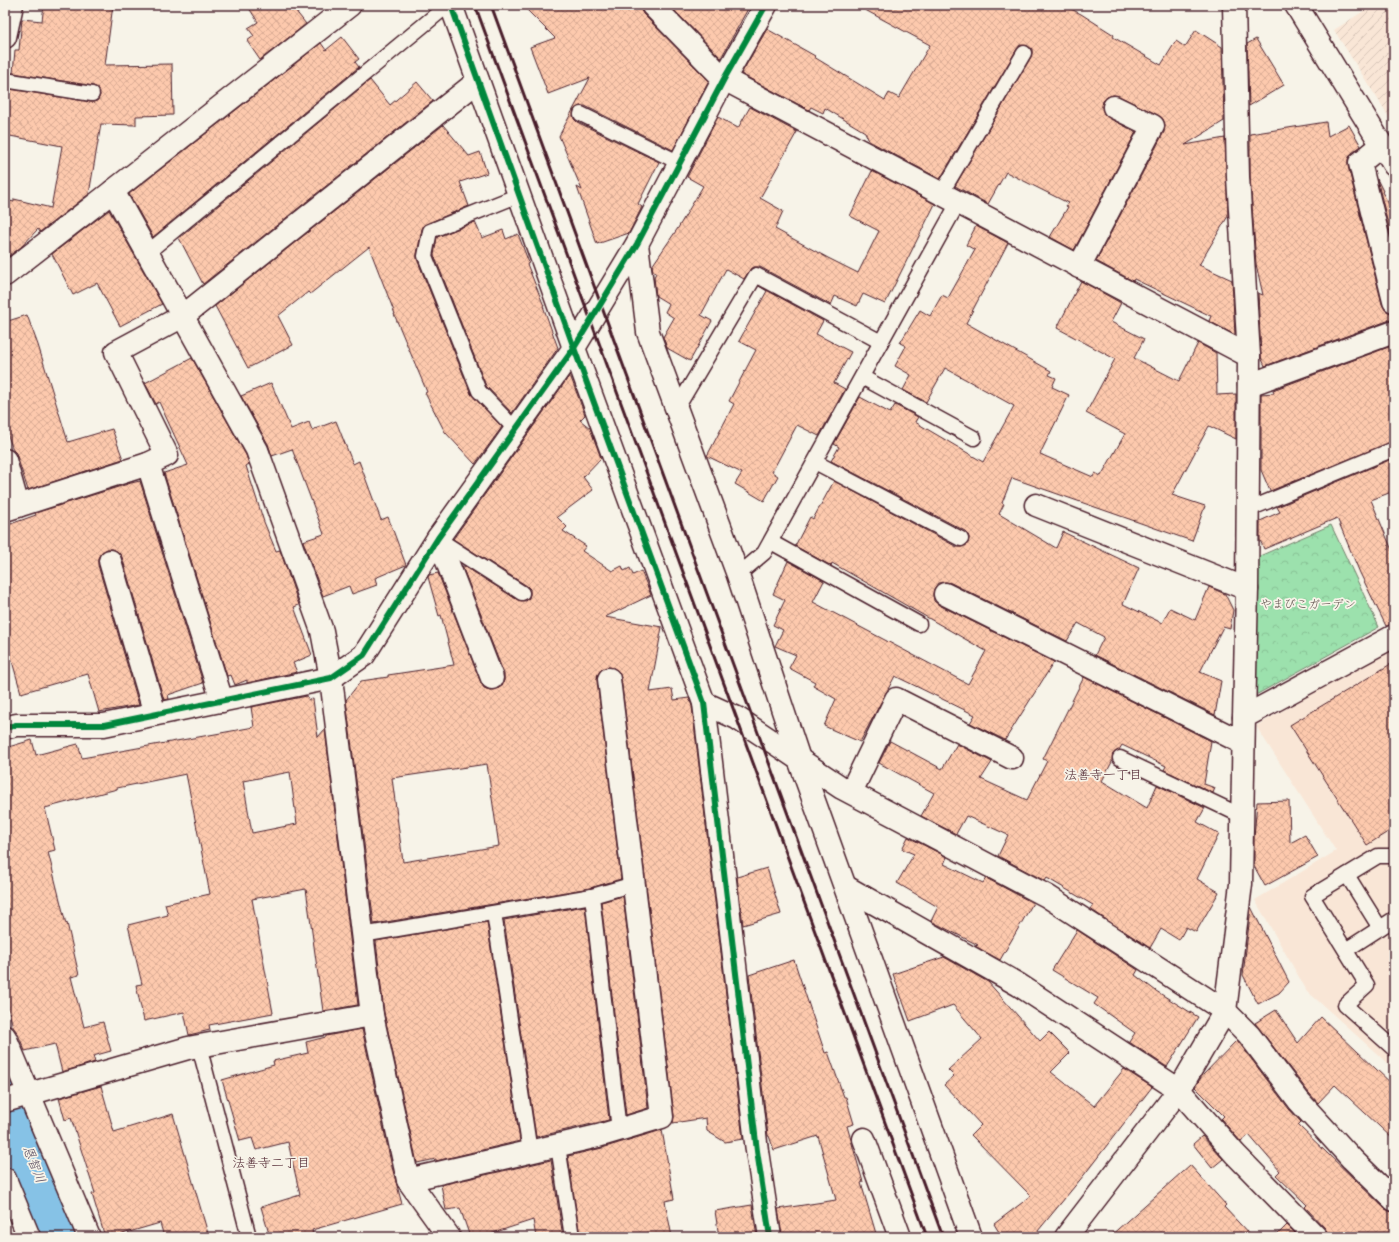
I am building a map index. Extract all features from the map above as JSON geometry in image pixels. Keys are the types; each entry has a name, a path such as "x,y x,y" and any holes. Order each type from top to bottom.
{"street":[{"path":"5,37 12,5"},
{"path":"5,275 350,5"},
{"path":"450,5 704,703 757,1151 770,1237"},
{"path":"652,5 724,79 1249,356"},
{"path":"5,728 16,725 104,726 331,678 364,655 438,538 574,348 637,244 724,79 766,5"},
{"path":"1066,1237 1179,1090 1225,1011 1240,884 1247,589 1249,385 1249,356 1238,177 1234,5"},
{"path":"1296,5 1394,165"},
{"path":"5,460 11,508 148,464 167,455 116,352 183,316 478,81"},
{"path":"1080,267 1153,126 1114,107"},
{"path":"1382,145 1360,163 1394,300"},
{"path":"114,191 257,450 322,631 331,678 372,1015 408,1180 449,1237"},
{"path":"637,244 648,332 738,575 800,762 971,1237"},
{"path":"1249,385 1394,332"},
{"path":"148,464 222,701"},
{"path":"1036,505 1247,589"},
{"path":"438,538 492,678"},
{"path":"110,561 156,714"},
{"path":"945,594 1243,743"},
{"path":"1244,717 1394,636"},
{"path":"408,1180 558,1146 662,1117 609,679"},
{"path":"851,792 896,698 1012,758"},
{"path":"704,703 737,718 800,762 842,788 1047,896 1225,1011 1249,1035 1299,1101 1352,1159 1394,1200"},
{"path":"846,887 1019,985 1179,1090 1234,1154 1316,1237"},
{"path":"18,1097 199,1046 372,1015"},
{"path":"5,1037 18,1097 89,1237"},
{"path":"864,1139 900,1237"},
{"path":"5,1179 29,1237"}],"lane":[{"path":"148,252 450,5"},
{"path":"738,575 764,554 862,377 881,342 950,198 1024,53"},
{"path":"5,80 92,94"},
{"path":"581,114 680,163"},
{"path":"515,429 479,391 425,256 430,231 519,195"},
{"path":"677,408 756,275 881,342"},
{"path":"862,377 974,438"},
{"path":"1247,510 1394,449"},
{"path":"815,462 960,539"},
{"path":"438,538 522,593"},
{"path":"771,542 919,624"},
{"path":"1120,758 1242,816"},
{"path":"1394,856 1378,856 1312,896 1368,985 1345,1005 1394,1049"},
{"path":"1347,875 1380,928"},
{"path":"362,935 592,896 634,884"},
{"path":"592,896 619,1130"},
{"path":"494,913 530,1152"},
{"path":"1346,950 1394,919"},
{"path":"199,1046 249,1237"},
{"path":"558,1146 572,1237"}],"shaded area":[{"path":"1373,5 1394,5 1394,125 1334,30"},
{"path":"1394,647 1394,1069 1307,991 1255,900 1336,851 1256,726"}],"green space":[{"name":"やまびこガーデン","path":"1331,525 1379,627 1252,697 1255,558"}],"building":[{"path":"44,5 113,5 105,65 172,64 173,115 136,116 136,125 101,124 89,194 40,232 38,229 21,247 5,259 5,200 14,202 14,199 51,208 62,146 5,135 5,116 10,89 91,102 98,100 100,95 98,88 93,86 13,73 15,50 19,50 22,19 42,21"},
{"path":"247,5 291,5 306,24 260,60 247,41 254,36 248,28 258,22"},
{"path":"522,5 640,5 643,14 709,81 673,150 585,106 580,106 574,110 574,119 577,122 659,162 638,204 642,207 629,233 597,244 577,187 582,190 559,136 590,78 548,94 530,47 555,38"},
{"path":"669,5 750,5 721,58"},
{"path":"856,5 1063,5 1081,14 1114,35 1113,37 1161,65 1176,41 1185,47 1196,30 1222,47 1224,121 1185,145 1225,138 1228,216 1199,265 1232,280 1235,335 1209,321 1211,316 1134,279 1133,281 1096,261 1164,132 1165,125 1163,119 1158,115 1119,96 1113,95 1107,97 1103,101 1102,107 1104,114 1136,132 1074,250 1050,237 1068,207 1066,206 1068,203 1006,172 988,204 955,186 1031,57 1032,49 1028,46 1020,45 1017,49 940,179 869,141 865,132 825,108 823,113 811,107 809,110 741,74 767,29 815,56 814,57 885,100 889,93 899,98 930,45"},
{"path":"342,37 359,59 355,62 359,67 153,237 129,194 321,43 326,50"},
{"path":"1256,39 1284,85 1249,106 1247,44"},
{"path":"370,80 390,105 417,82 433,101 203,284 179,238"},
{"path":"750,107 797,132 760,198 783,211 775,229 828,258 858,273 879,231 850,216 872,171 935,204 885,304 863,294 857,306 835,296 831,305 760,267 751,268 744,279 726,269 701,315 712,321 690,361 667,348 663,337 674,318 665,312 669,304 656,296 654,277 656,273 653,271 652,266 678,228 703,186 687,177 718,117 738,128"},
{"path":"1326,122 1328,136 1349,125 1361,146 1352,153 1348,159 1348,166 1382,304 1385,310 1390,313 1394,313 1394,320 1390,320 1265,366 1261,357 1258,293 1263,295 1256,264 1250,176 1250,134"},
{"path":"443,125 469,156 480,152 487,173 460,182 469,206 424,225 417,254 417,259 471,394 502,427 475,464 445,432 425,393 427,392 394,314 369,247 310,294 308,292 278,316 293,345 248,368 215,306"},
{"path":"1377,179 1383,191 1382,192 1394,213 1394,249"},
{"path":"109,210 162,304 120,326 97,283 73,295 52,254"},
{"path":"475,222 482,238 503,230 506,239 518,234 529,263 527,264 544,306 558,348 512,413 486,386 434,255 437,237"},
{"path":"976,226 1008,243 966,323 1051,371 1049,375 1056,378 1052,387 1069,395 1040,454 1093,477 1095,473 1101,476 1125,434 1086,413 1115,359 1057,328 1081,281 1121,303 1111,322 1144,339 1134,358 1179,381 1198,343 1216,353 1217,395 1236,394 1236,439 1209,426 1172,495 1205,506 1192,541 1012,478 1002,503 1004,504 999,514 1056,548 1063,532 1139,568 1123,604 1162,623 1170,608 1195,620 1209,587 1225,594 1233,610 1230,629 1223,627 1200,672 1221,681 1215,715 1095,655 1104,637 1078,623 1067,641 951,583 945,582 938,583 934,589 934,601 939,605 1054,662 1005,740 970,723 975,715 895,676 860,742 824,726 836,699 813,686 815,682 789,668 796,655 775,646 783,630 773,625 785,600 773,594 788,561 824,581 813,602 968,684 986,651 832,563 831,566 795,546 810,517 813,519 834,481 957,547 962,547 968,543 968,534 965,531 831,461 839,447 834,444 860,397 890,413 895,405 918,417 915,422 983,462 1014,406 945,368 926,402 903,390 911,375 895,366 906,346 900,343 920,310 930,316 942,295 948,298 975,250 966,245"},
{"path":"759,286 823,321 816,334 851,352 834,383 845,389 819,436 797,425 772,472 778,476 764,501 735,484 742,473 707,456 734,404 729,401 756,350 739,341 767,291"},
{"path":"27,315 38,345 68,442 112,429 123,459 28,490 16,453 13,450 5,427 5,322"},
{"path":"1394,345 1394,441 1270,491 1261,470 1261,394 1274,393 1273,390"},
{"path":"192,358 246,455 249,464 246,466 264,522 276,551 280,550 299,605 294,607 312,655 293,663 297,672 247,683 247,680 235,685 231,675 227,676 164,473 188,465 159,402 156,404 145,383"},
{"path":"570,375 585,415 580,420 590,428 601,458 583,477 593,490 557,517 567,527 563,531 586,546 582,551 612,571 622,566 624,571 630,568 633,575 641,571 651,595 605,617 662,627 650,692 672,689 674,700 689,698 692,706 743,1139 725,1142 707,1131 706,1118 673,1123 674,1116 621,678 619,672 614,668 608,667 602,669 598,674 597,680 621,879 590,888 374,924 346,700 361,681 388,677 388,675 454,665 441,615 439,616 428,577 429,575 438,573 481,683 484,688 490,690 497,689 502,686 504,674 462,566 518,600 526,601 530,594 530,589 527,586 453,539","holes":["487,764 499,846 403,862 392,778"]},
{"path":"271,383 291,429 309,422 312,430 336,421 353,464 359,461 381,520 388,517 406,565 375,578 377,585 352,594 349,586 323,596 303,541 324,534 292,449 272,456 268,444 241,396"},
{"path":"1394,458 1394,491 1371,500 1394,555 1394,624 1386,626 1360,573 1337,518 1264,549 1260,540 1260,521 1280,512 1277,507"},
{"path":"140,481 203,683 168,695 169,699 164,700 122,557 113,549 107,549 101,553 98,558 98,565 139,705 99,712 88,674 21,693 5,636 5,526 36,515 35,513"},
{"path":"1394,662 1394,828 1367,845 1290,725"},
{"path":"1084,677 1211,741 1204,784 1215,788 1213,793 1164,770 1166,766 1122,745 1119,750 1113,754 1112,762 1102,781 1147,808 1157,785 1205,808 1197,822 1219,834 1197,879 1219,892 1196,932 1186,927 1179,940 1161,929 1150,948 1090,909 1093,905 1047,878 1045,881 998,856 1008,835 966,816 956,834 921,816 934,793 879,763 890,741 942,769 957,744 992,762 981,779 1027,800 1047,761 1043,759"},
{"path":"307,696 309,700 313,699 318,737 325,729 358,1005 323,1011 306,889 252,899 273,1013 209,1025 210,1030 189,1035 184,1012 144,1021 136,985 142,984 128,925 168,915 165,904 210,894 186,774 117,788 45,808 55,850 48,852 79,975 71,977 84,1027 103,1022 111,1051 93,1056 95,1062 62,1072 55,1044 25,1051 17,1032 13,1027 5,996 5,748 32,740 36,755 78,744 82,758 254,727 251,707","holes":["290,772 297,824 252,833 243,781"]},
{"path":"1289,801 1290,843 1305,835 1318,857 1265,886 1254,866 1254,838 1257,802"},
{"path":"908,837 947,857 944,864 983,883 986,878 1033,903 1000,960 975,946 978,945 931,921 938,907 897,883 914,854 902,849"},
{"path":"767,868 781,914 743,925 737,877"},
{"path":"623,896 648,1108 626,1115 601,902"},
{"path":"585,906 609,1120 536,1137 504,920"},
{"path":"1251,907 1289,982 1279,993 1258,1004 1243,975"},
{"path":"487,922 520,1141 436,1161 436,1159 417,1163 384,1013 376,941"},
{"path":"1077,930 1138,970 1135,975 1156,991 1198,1017 1167,1067 1129,1042 1135,1033 1094,1004 1098,998 1052,970"},
{"path":"944,957 988,982 1040,1041 1049,1032 1070,1053 1051,1072 1094,1106 1124,1069 1152,1087 1084,1175 1033,1237 1002,1237 994,1224 1031,1196 971,1135 981,1125 944,1085 954,1076 948,1070 982,1039 953,1005 910,1021 893,974"},
{"path":"794,960 825,1053 828,1052 844,1097 846,1097 854,1124 847,1126 863,1182 861,1183 877,1237 838,1237 837,1232 803,1237 782,1237 778,1209 836,1200 818,1136 774,1150 768,1136 749,975"},
{"path":"1276,1010 1298,1043 1321,1017 1394,1086 1394,1140 1335,1085 1318,1103 1255,1023"},
{"path":"362,1029 392,1167 402,1204 312,1230 314,1237 270,1237 261,1207 300,1195 288,1142 256,1150 252,1138 240,1141 222,1080 274,1065 273,1061 308,1053 306,1042 326,1036"},
{"path":"1237,1040 1289,1109 1301,1122 1298,1125 1385,1209 1394,1212 1394,1237 1328,1237 1325,1228 1305,1207 1307,1205 1276,1175 1280,1171 1249,1135 1241,1142 1221,1119 1224,1116 1195,1087 1202,1076"},
{"path":"101,1086 114,1132 173,1114 209,1237 164,1237 160,1223 112,1237 105,1237 92,1194 95,1193 71,1118 65,1120 59,1098"},
{"path":"662,1130 674,1199 665,1201 672,1237 580,1237 568,1156 602,1148"},
{"path":"1202,1136 1223,1159 1212,1168 1193,1144"},
{"path":"551,1160 563,1237 536,1237 533,1220 481,1237 470,1237 460,1208 446,1210 441,1185"},
{"path":"1190,1165 1226,1205 1224,1207 1252,1237 1109,1237"},
{"path":"752,1205 757,1237 719,1237 715,1211"},
{"path":"1287,1225 1299,1237 1275,1237"}],"waterway":[{"name":"恩智川","path":"5,1090 66,1237"}],"railway":[{"path":"475,5 927,1237"},
{"path":"491,5 943,1237"}],"cycle path":[{"path":"451,5 574,348 704,703 757,1151 770,1237"},
{"path":"5,728 16,725 104,725 331,678 364,655 438,538 574,348 637,244 724,79 766,5"}],"district":[{"name":"法善寺一丁目","path":"1103,774"},
{"name":"法善寺二丁目","path":"271,1162"}]}
